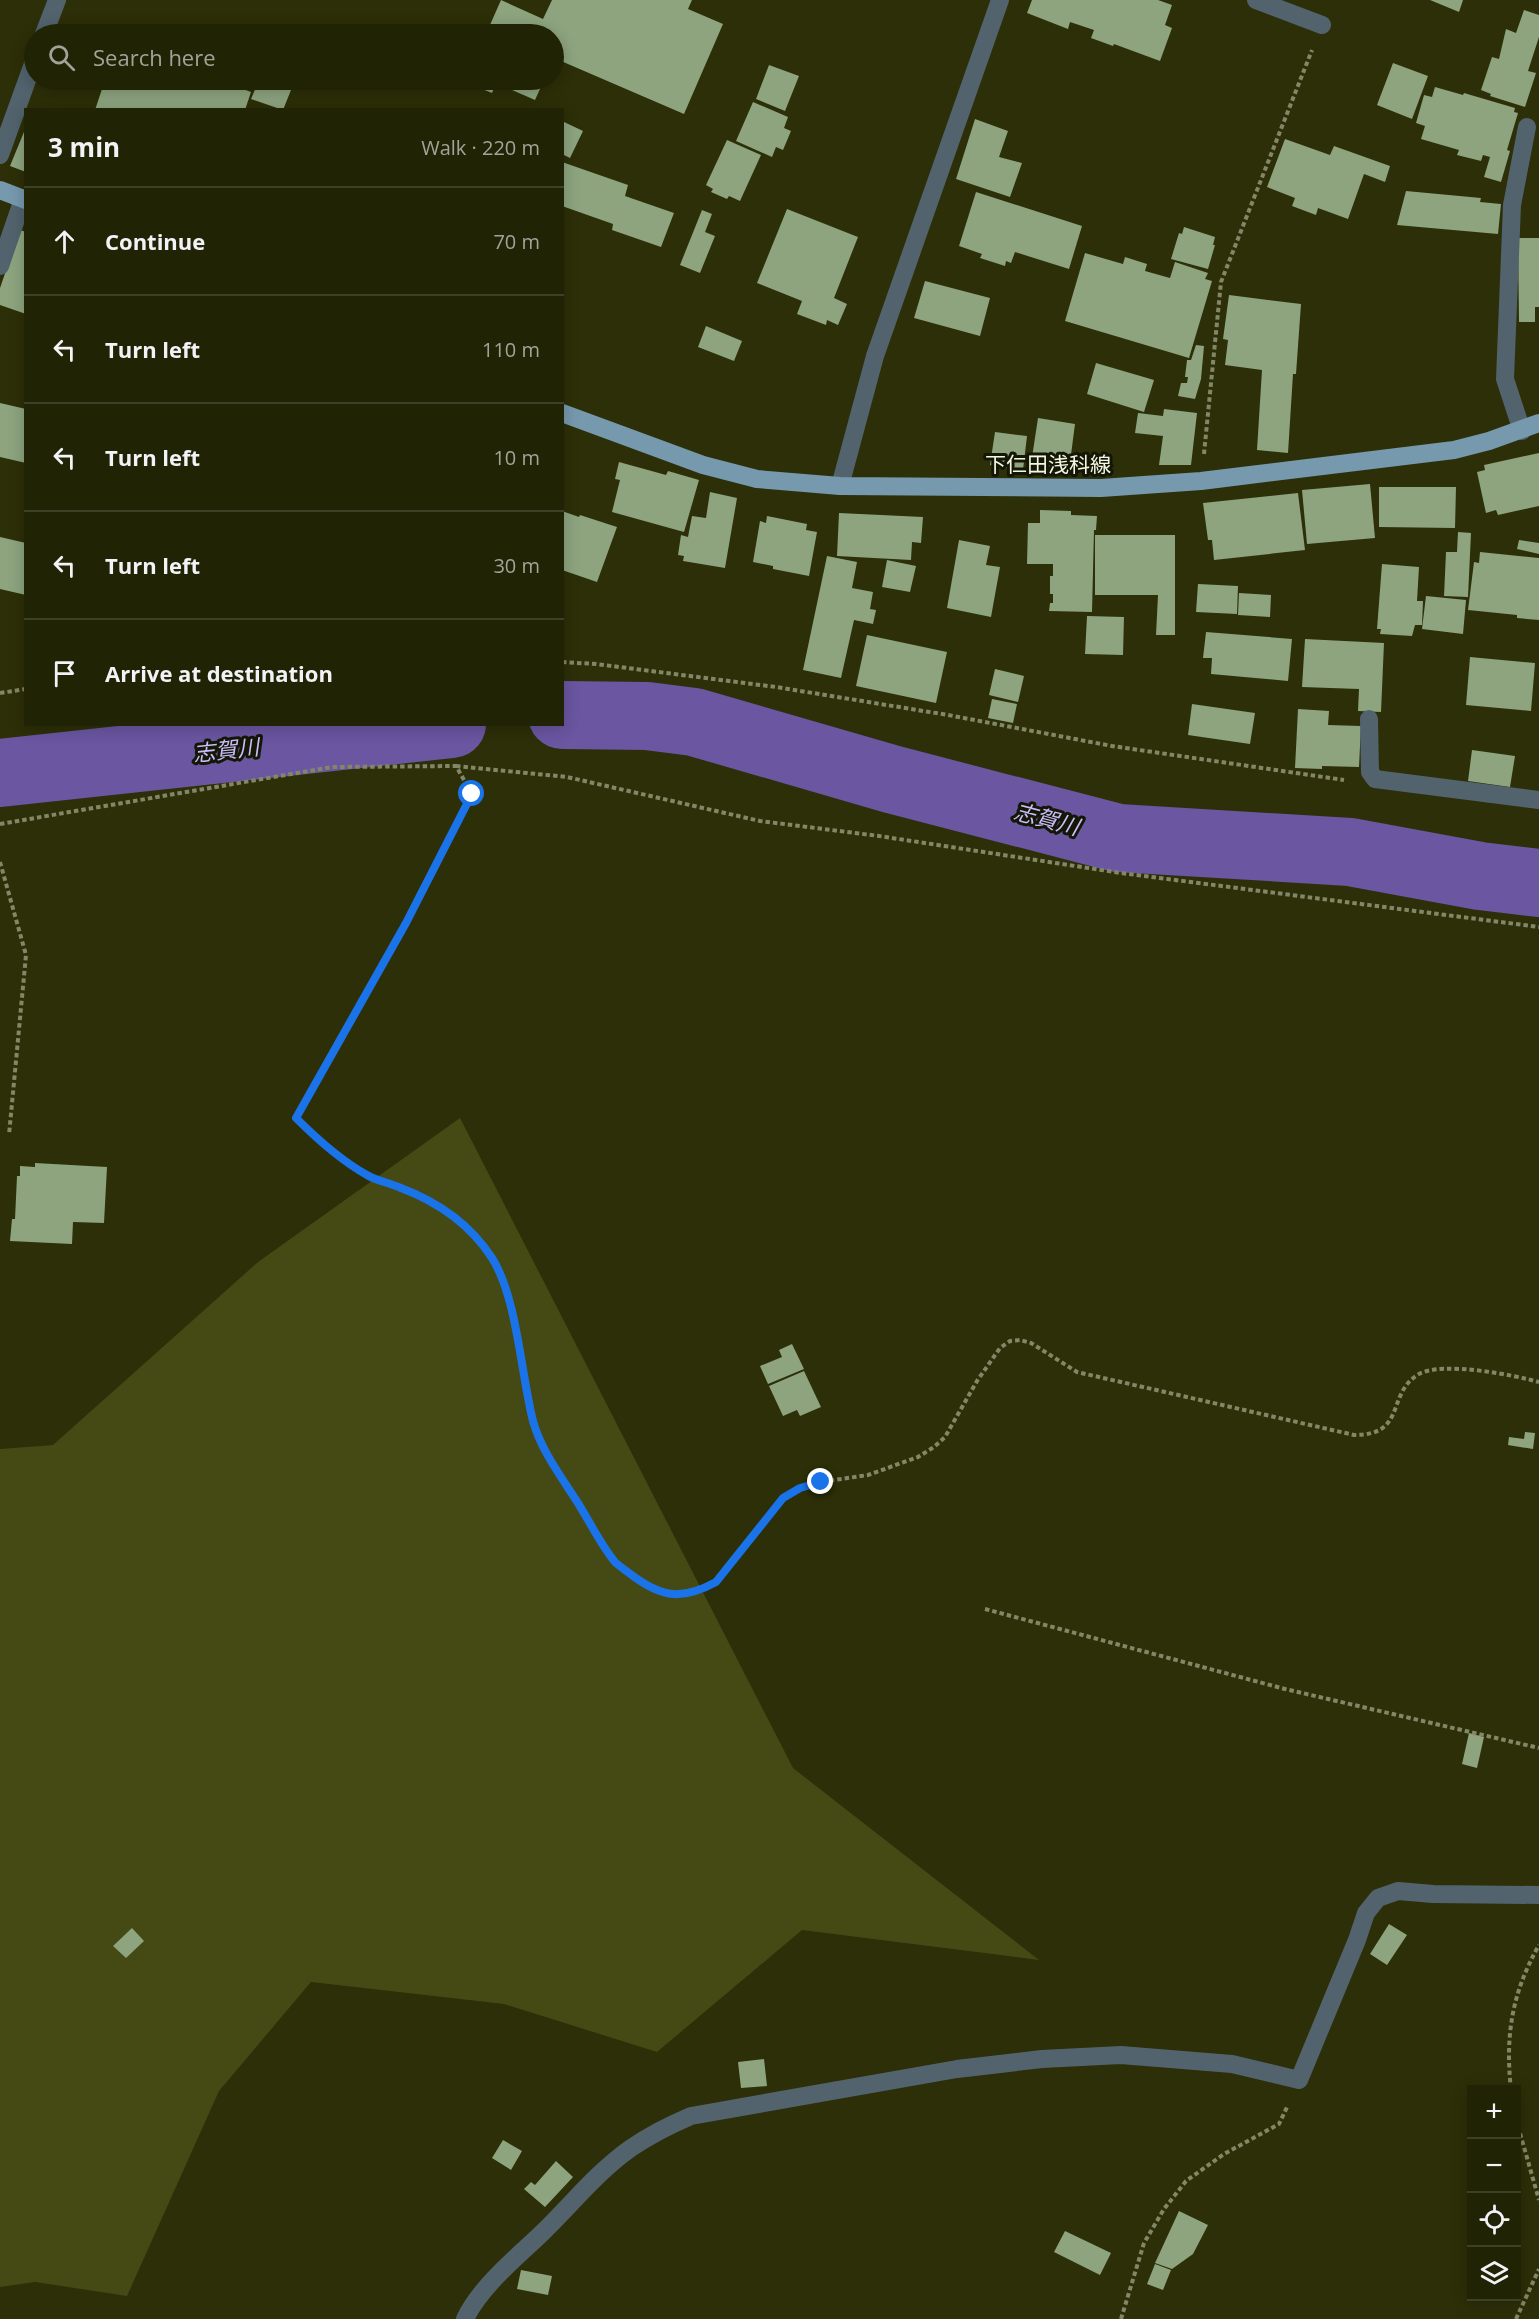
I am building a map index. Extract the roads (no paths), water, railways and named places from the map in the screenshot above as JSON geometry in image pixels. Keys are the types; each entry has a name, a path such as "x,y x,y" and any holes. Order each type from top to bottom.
{"main road":[{"path":"0,190 24,200"},
{"name":"下仁田浅科線","path":"564,414 703,465 757,479 840,486 1101,488 1201,481 1454,450 1521,431 1539,423"}],"street":[{"path":"48,24 57,0"},
{"path":"840,486 875,356 1000,0"},
{"path":"1257,0 1322,25"},
{"path":"0,155 24,89"},
{"path":"1521,431 1505,379 1512,205 1527,127"},
{"path":"0,266 24,200"},
{"path":"1369,719 1370,772 1376,779 1539,800"},
{"path":"465,2319 469,2311 504,2270 594,2180 630,2149 659,2130 691,2116 957,2069 1042,2059 1132,2056 1232,2064 1299,2079 1366,1913 1378,1898 1398,1891 1433,1894 1539,1895"}],"waterway":[{"name":"志賀川","path":"564,715 647,716 694,722 891,779 1118,838 1350,852 1480,876 1539,883"},
{"name":"志賀川","path":"0,773 434,726"}]}
